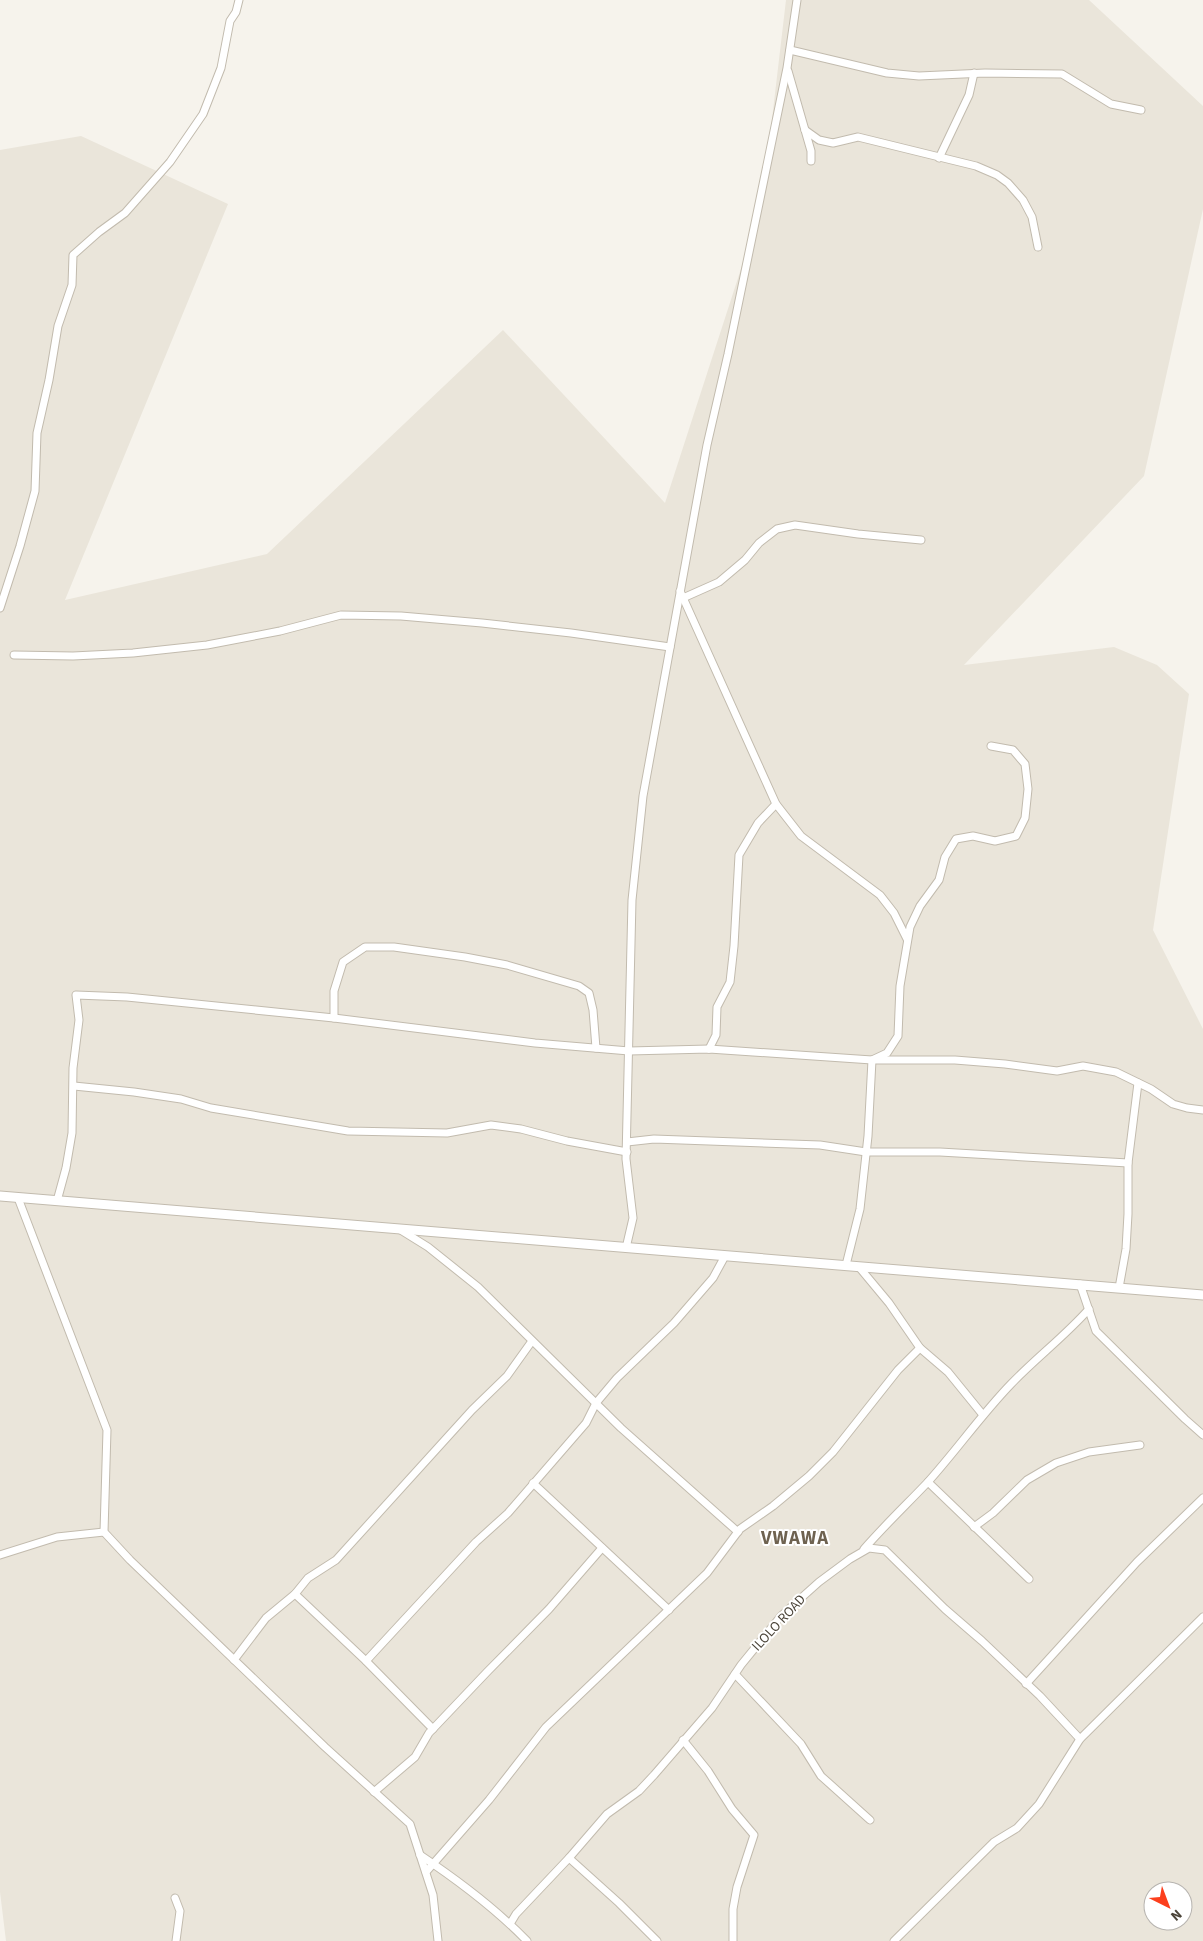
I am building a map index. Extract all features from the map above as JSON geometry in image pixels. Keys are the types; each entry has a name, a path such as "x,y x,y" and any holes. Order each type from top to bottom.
{"street":[{"path":"0,608 20,546 34,491 38,433 58,326 72,285 73,255 99,232 125,213 170,162 203,114 221,68 230,21 236,12 239,0"},
{"path":"626,1248 633,1218 626,1152 632,900 641,815 707,445 728,354 787,68 797,0"},
{"path":"790,50 887,73 919,76 1024,72 1062,74 1111,104 1141,110"},
{"path":"787,68 805,130 811,160"},
{"path":"939,158 969,95 974,74"},
{"path":"805,130 819,140 833,143 858,137 976,166 997,175 1008,183 1023,200 1032,217 1038,246"},
{"path":"681,595 719,582 745,560 759,543 777,529 795,525 921,540"},
{"path":"681,595 776,804 801,836 880,895 894,913 907,939"},
{"path":"14,655 73,656 133,653 207,645 342,615 400,616 482,623 670,647"},
{"path":"872,1060 887,1054 898,1036 900,986 910,927 920,906 939,880 945,857 956,839 974,836 995,841 1016,836 1025,818 1028,789 1025,764 1013,750 991,746"},
{"path":"709,1049 716,1034 718,1007 730,982 739,855 758,823 776,804"},
{"path":"334,1018 334,991 343,962 365,947 394,947 507,965 579,986 589,993 593,1010 596,1048"},
{"path":"57,1201 66,1168 72,1133 73,1068 79,1020 76,995 127,997 334,1018 535,1043 629,1051 709,1049 872,1060 955,1060 1057,1071 1083,1066 1116,1072 1138,1082 1173,1104 1203,1110"},
{"path":"846,1266 860,1209 872,1060"},
{"path":"1119,1288 1127,1240 1128,1163 1138,1082"},
{"path":"74,1086 134,1092 181,1100 212,1108 348,1131 447,1133 491,1126 521,1129 567,1141 626,1152"},
{"path":"627,1142 654,1139 820,1145 866,1152 940,1152 1128,1163"},
{"path":"0,1196 1203,1295"},
{"path":"18,1198 107,1430 104,1532 130,1560 234,1660 410,1824 433,1895 438,1941"},
{"path":"399,1229 428,1247 478,1287 621,1428 738,1532"},
{"path":"366,1661 476,1542 508,1513 586,1423 596,1403 617,1378 674,1323 713,1278 725,1256"},
{"path":"859,1267 889,1303 920,1348 948,1372 983,1414"},
{"path":"1080,1284 1096,1331 1184,1420 1203,1435"},
{"path":"861,1553 882,1528 928,1482 983,1414 1011,1384 1072,1328 1089,1309"},
{"path":"234,1660 266,1618 295,1594 308,1578 336,1560 472,1410 507,1376 532,1341"},
{"path":"426,1872 489,1800 546,1727 707,1573 738,1532 809,1476 833,1452 898,1370 920,1348"},
{"path":"974,1527 993,1513 1026,1480 1056,1463 1089,1452 1140,1445"},
{"path":"928,1482 1029,1579"},
{"path":"533,1483 669,1610"},
{"path":"1026,1684 1137,1562 1203,1498"},
{"path":"0,1555 57,1537 104,1532"},
{"path":"374,1792 415,1757 433,1729 486,1672 550,1609 602,1548"},
{"name":"ILOLO ROAD","path":"510,1924 516,1914 608,1814 639,1790 654,1775 712,1708 734,1674 781,1616 819,1582 870,1548 885,1550 944,1609 982,1641 1080,1739"},
{"path":"295,1594 366,1661 433,1729"},
{"path":"894,1941 994,1842 1017,1828 1039,1804 1080,1739 1203,1617"},
{"path":"734,1674 801,1744 821,1776 870,1820"},
{"path":"683,1740 708,1771 732,1809 754,1835 733,1909 734,1941"},
{"path":"420,1855 458,1880 527,1941"},
{"path":"569,1858 619,1903 657,1941"},
{"path":"175,1898 180,1911 176,1941"}],"shaded area":[{"path":"786,0 1089,0 1203,106 1203,209 1144,476 964,665 1114,647 1157,665 1189,694 1153,930 1203,1029 1203,1941 6,1941 0,1892 0,150 81,136 228,204 65,600 267,554 503,330 665,503 762,204"}],"district":[{"name":"VWAWA","path":"795,1538"}]}
